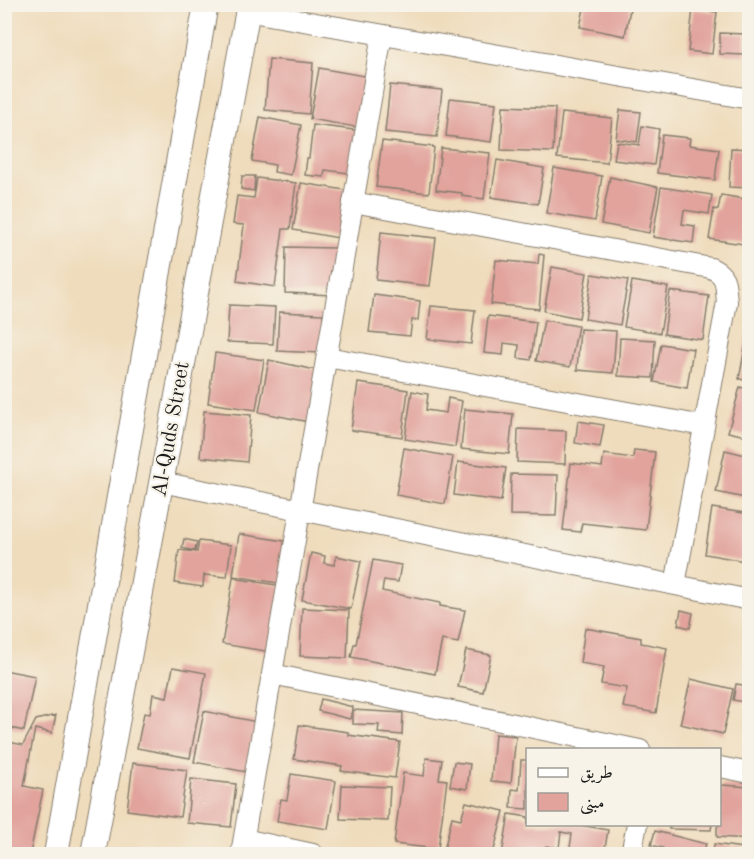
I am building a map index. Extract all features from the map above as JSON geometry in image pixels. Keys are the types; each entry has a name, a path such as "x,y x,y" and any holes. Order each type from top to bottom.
{"street":[{"name":"Al-Quds Street","path":"56,855 206,4"},
{"name":"Al-Quds Street","path":"93,855 248,8"},
{"path":"248,8 382,35 750,99"},
{"path":"313,855 243,847 382,35"},
{"path":"354,202 711,268 720,272 724,280 727,302 675,585"},
{"path":"327,357 704,426"},
{"path":"161,482 750,600"},
{"path":"272,674 630,748"},
{"path":"721,767 750,773"},
{"path":"631,855 637,826"}],"building":[{"path":"373,4 396,4 395,8 373,6"},
{"path":"585,4 631,4 625,36 580,27"},
{"path":"693,9 717,12 712,54 688,51"},
{"path":"720,33 745,34 745,55 720,54"},
{"path":"269,59 313,63 309,114 265,110"},
{"path":"319,68 370,77 361,128 310,119"},
{"path":"390,85 442,90 437,137 385,132"},
{"path":"450,98 496,103 491,142 446,136"},
{"path":"503,106 555,108 553,152 501,150"},
{"path":"620,110 641,112 637,142 616,139"},
{"path":"562,113 612,118 607,163 557,158"},
{"path":"260,117 301,125 291,175 274,172 275,165 252,161"},
{"path":"313,125 362,131 357,174 325,170 324,177 305,175"},
{"path":"642,126 659,129 654,165 614,160 617,142 639,145"},
{"path":"662,135 690,138 689,145 719,149 715,180 657,173"},
{"path":"382,141 434,147 429,193 376,187"},
{"path":"441,148 490,153 484,199 462,196 462,193 436,190"},
{"path":"731,148 750,149 750,188 729,187"},
{"path":"497,160 544,168 538,204 491,197"},
{"path":"554,168 602,176 595,221 546,213"},
{"path":"242,176 255,176 254,191 241,189"},
{"path":"610,177 658,187 649,233 601,224"},
{"path":"257,178 296,183 290,229 283,229 275,287 237,281 244,225 233,224 237,196 254,198"},
{"path":"301,183 352,191 344,239 293,230"},
{"path":"661,187 712,195 709,214 684,210 682,224 695,226 693,243 653,237"},
{"path":"721,195 750,200 750,245 709,239 714,209 718,210"},
{"path":"381,232 436,238 430,286 376,280"},
{"path":"286,247 335,248 334,295 285,293"},
{"path":"539,254 544,255 539,309 491,304 496,260 538,264"},
{"path":"552,267 587,273 579,318 544,311"},
{"path":"592,274 628,280 620,325 585,319"},
{"path":"632,281 668,287 660,333 624,327"},
{"path":"670,291 709,296 703,340 664,334"},
{"path":"374,295 420,301 418,320 412,320 410,336 369,332"},
{"path":"229,305 275,307 273,344 227,342"},
{"path":"431,306 475,310 471,344 427,339"},
{"path":"279,312 323,314 322,353 277,351"},
{"path":"488,316 536,322 531,360 518,358 519,345 504,343 503,355 484,353"},
{"path":"544,320 578,326 570,367 536,361"},
{"path":"580,329 616,331 613,373 577,370"},
{"path":"748,332 750,332 750,381 739,379"},
{"path":"620,338 655,340 653,378 618,376"},
{"path":"661,344 693,349 687,388 654,382"},
{"path":"215,353 264,360 256,410 208,403"},
{"path":"269,360 320,371 309,422 259,412"},
{"path":"358,383 408,390 402,437 351,430"},
{"path":"740,387 750,390 750,437 728,432"},
{"path":"412,391 428,394 426,410 446,413 448,398 462,401 455,447 405,439"},
{"path":"465,409 513,414 509,454 461,449"},
{"path":"204,411 251,415 247,462 200,457"},
{"path":"578,421 604,425 600,447 575,443"},
{"path":"518,429 566,431 565,464 517,462"},
{"path":"404,448 453,457 445,504 396,495"},
{"path":"634,450 655,452 646,530 582,523 580,532 563,530 571,463 602,467 604,454 633,458"},
{"path":"725,450 750,456 750,499 716,492"},
{"path":"458,462 506,468 501,501 454,495"},
{"path":"511,474 558,475 556,516 510,515"},
{"path":"712,508 750,514 750,562 705,554"},
{"path":"239,534 291,542 284,584 233,576"},
{"path":"184,539 197,542 195,551 182,548"},
{"path":"199,541 231,545 227,577 204,575 203,587 175,583 179,550 197,552"},
{"path":"311,553 325,556 324,563 334,565 336,556 361,561 351,609 302,600"},
{"path":"373,560 401,565 398,582 384,580 382,591 465,610 458,643 442,640 435,674 351,657 354,644 356,644"},
{"path":"233,578 282,586 271,652 222,644"},
{"path":"302,608 349,610 347,658 300,656"},
{"path":"681,610 693,613 690,628 678,625"},
{"path":"585,628 641,638 641,643 667,648 656,713 623,707 627,688 601,684 604,667 580,663"},
{"path":"466,650 491,655 483,692 458,687"},
{"path":"173,667 206,673 190,758 137,748 144,713 150,714 153,694 167,697"},
{"path":"4,670 35,676 24,731 11,728 4,705"},
{"path":"691,679 733,689 723,734 680,724"},
{"path":"736,684 750,686 750,703 733,700"},
{"path":"321,699 353,707 350,719 318,711"},
{"path":"353,710 403,713 402,735 378,733 379,725 353,724"},
{"path":"204,711 257,722 246,772 194,762"},
{"path":"56,715 52,733 35,729 24,786 43,790 30,854 4,854 4,741 23,745 36,720"},
{"path":"299,725 400,742 395,778 341,771 342,766 294,759"},
{"path":"495,734 516,736 511,783 491,781"},
{"path":"426,758 442,760 439,779 447,780 438,849 394,844 403,773 424,776"},
{"path":"521,760 526,760 526,809 511,808 512,789 519,790"},
{"path":"454,762 470,764 467,789 450,786"},
{"path":"133,763 187,770 180,817 127,810"},
{"path":"291,774 336,781 328,829 277,821 281,799 287,800"},
{"path":"191,779 236,784 231,827 187,823"},
{"path":"342,785 390,787 388,821 340,819"},
{"path":"722,785 750,787 750,839 717,837 717,827 721,826"},
{"path":"466,802 504,811 493,854 456,854 444,850 452,817 461,819"},
{"path":"509,814 526,817 526,826 586,826 608,830 604,854 569,854 572,834 561,832 559,848 546,846 544,854 502,854"},
{"path":"669,826 712,826 711,830 669,829"},
{"path":"655,831 706,844 703,854 661,854 663,848 651,845"},
{"path":"714,844 750,849 750,854 713,854"}]}
